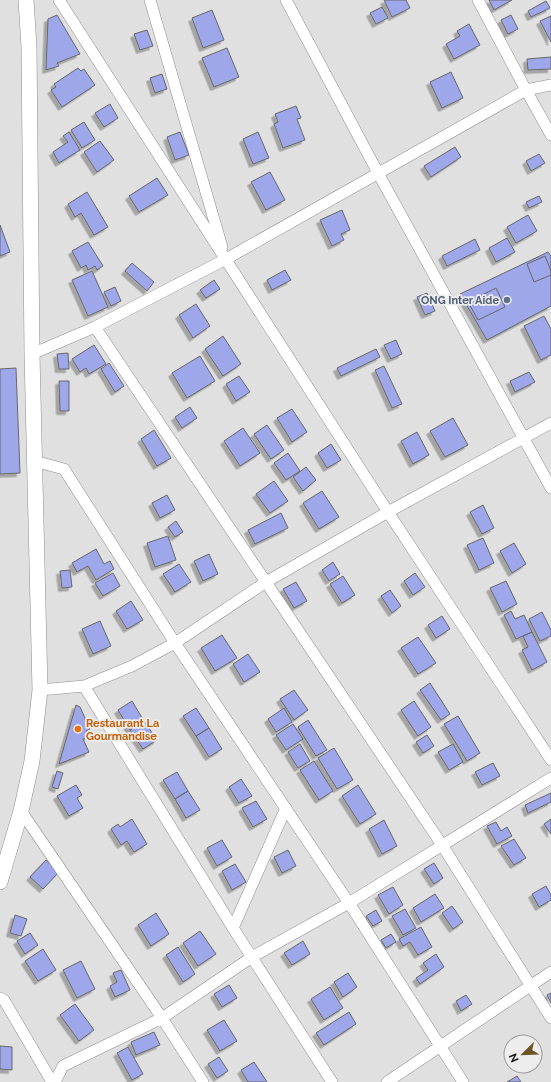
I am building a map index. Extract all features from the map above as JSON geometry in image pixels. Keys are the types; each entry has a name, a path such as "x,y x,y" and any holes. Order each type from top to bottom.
{"main road":[{"path":"0,882 22,811 32,761 40,690 34,462 29,47 27,0"}],"street":[{"path":"59,0 388,512 551,760"},
{"path":"150,0 226,259"},
{"path":"286,0 378,173 551,488"},
{"path":"478,0 551,135"},
{"path":"32,354 95,327 226,259 526,90 551,85"},
{"path":"95,327 442,845 551,1018"},
{"path":"40,690 84,686 132,666 175,643 266,582 388,512 551,423"},
{"path":"34,462 64,469 175,643 349,903 463,1082"},
{"path":"84,686 233,928 332,1082"},
{"path":"55,1082 63,1066 162,1018 252,957 349,903 551,778"},
{"path":"233,928 286,808"},
{"path":"22,811 162,1018 203,1082"},
{"path":"387,1082 551,972"},
{"path":"0,998 4,1000 52,1082"}],"building":[{"path":"384,0 406,0 410,8 392,17"},
{"path":"489,0 512,0 494,10"},
{"path":"546,1 550,8 531,17 528,11"},
{"path":"382,7 388,18 376,24 370,13"},
{"path":"212,10 224,40 203,48 192,18"},
{"path":"57,15 80,54 57,63 59,66 46,70 48,19"},
{"path":"511,15 518,29 508,34 501,20"},
{"path":"551,16 551,42 540,21"},
{"path":"469,24 480,45 454,59 446,44 460,36 457,31"},
{"path":"147,30 153,46 140,50 134,34"},
{"path":"227,48 239,77 214,87 202,58"},
{"path":"551,57 551,69 528,70 527,59"},
{"path":"78,68 81,71 84,69 95,85 62,107 51,90 56,87 54,84"},
{"path":"451,72 463,98 442,108 430,82"},
{"path":"162,74 167,89 155,93 150,78"},
{"path":"110,104 118,118 104,127 95,113"},
{"path":"296,106 301,118 297,119 305,140 283,148 274,124 278,122 275,114"},
{"path":"84,122 95,140 82,148 71,130"},
{"path":"69,132 80,150 59,163 53,152 68,142 63,136"},
{"path":"180,132 189,155 175,160 167,137"},
{"path":"258,132 269,158 253,164 243,139"},
{"path":"100,141 114,160 97,172 84,152"},
{"path":"455,147 461,157 431,177 424,166"},
{"path":"539,154 545,163 531,171 526,161"},
{"path":"270,172 285,200 266,210 251,182"},
{"path":"157,178 168,195 139,212 129,196"},
{"path":"87,192 108,227 94,235 81,213 75,217 68,204"},
{"path":"539,196 542,202 529,208 526,202"},
{"path":"342,210 350,230 341,234 344,240 332,246 320,220"},
{"path":"528,215 537,231 516,243 507,227"},
{"path":"0,225 10,252 0,256"},
{"path":"507,238 515,252 496,262 489,248"},
{"path":"475,239 480,250 447,266 442,256"},
{"path":"88,242 103,266 97,270 95,266 88,270 86,265 81,268 72,251"},
{"name":"ONG Inter Aide","path":"548,252 551,256 551,306 487,340 460,294"},
{"path":"545,256 551,271 551,275 534,282 527,264"},
{"path":"132,263 154,282 147,291 125,271"},
{"path":"285,270 291,280 272,290 267,280"},
{"path":"92,271 108,307 88,316 72,280"},
{"path":"214,280 220,289 206,298 200,290"},
{"path":"115,287 121,301 111,306 104,292"},
{"path":"496,288 505,307 478,320 468,302"},
{"path":"427,293 435,311 425,315 417,297"},
{"path":"196,304 210,326 193,338 179,315"},
{"path":"544,316 551,329 551,355 541,360 524,326"},
{"path":"223,336 241,364 223,376 205,349"},
{"path":"396,340 402,354 391,359 384,345"},
{"path":"94,345 106,364 89,374 86,368 80,372 72,359"},
{"path":"376,349 380,357 341,376 337,368"},
{"path":"68,353 69,369 59,369 57,354"},
{"path":"200,356 215,381 187,398 172,373"},
{"path":"109,363 124,386 115,392 101,369"},
{"path":"384,366 402,404 392,408 375,370"},
{"path":"16,368 20,473 0,474 0,369"},
{"path":"529,372 535,382 515,392 510,381"},
{"path":"239,376 250,392 236,401 226,384"},
{"path":"59,381 69,381 69,411 60,411"},
{"path":"190,407 197,418 182,428 175,417"},
{"path":"292,409 307,432 292,442 277,418"},
{"path":"453,418 468,445 445,457 430,431"},
{"path":"267,425 284,450 271,459 254,434"},
{"path":"243,428 260,453 240,466 224,441"},
{"path":"154,430 171,458 157,466 141,439"},
{"path":"417,432 429,455 413,464 401,441"},
{"path":"331,444 341,460 327,468 318,453"},
{"path":"288,453 300,471 286,480 274,463"},
{"path":"306,467 316,480 303,491 293,477"},
{"path":"274,481 288,501 270,513 256,494"},
{"path":"322,491 339,517 319,529 303,503"},
{"path":"167,495 175,510 160,518 152,503"},
{"path":"483,505 494,528 482,534 470,512"},
{"path":"281,513 288,528 255,544 248,530"},
{"path":"176,521 183,532 175,537 168,527"},
{"path":"168,536 176,560 155,567 147,543"},
{"path":"483,538 494,563 479,570 467,545"},
{"path":"514,543 526,564 512,573 500,551"},
{"path":"96,549 104,564 110,561 114,569 96,580 88,566 77,572 72,563"},
{"path":"209,554 218,574 203,581 194,561"},
{"path":"333,562 340,574 329,581 322,570"},
{"path":"179,564 191,582 175,592 163,574"},
{"path":"70,570 72,587 62,588 60,571"},
{"path":"113,573 120,586 103,596 95,583"},
{"path":"415,573 425,587 413,595 404,581"},
{"path":"343,576 355,595 342,603 330,584"},
{"path":"506,581 517,604 502,612 490,588"},
{"path":"296,582 307,601 294,608 283,589"},
{"path":"390,590 401,606 392,613 381,596"},
{"path":"131,601 143,620 127,629 116,611"},
{"path":"511,611 515,619 524,615 532,632 516,639 504,615"},
{"path":"542,612 551,630 551,636 540,641 529,619"},
{"path":"442,616 450,629 436,638 428,625"},
{"path":"100,621 111,646 93,654 82,629"},
{"path":"532,632 547,662 532,670 522,650 528,647 523,636"},
{"path":"222,635 237,658 215,671 201,648"},
{"path":"418,637 436,663 418,674 401,648"},
{"path":"248,654 260,672 244,682 233,664"},
{"path":"430,683 450,714 441,720 420,690"},
{"path":"294,690 308,710 294,720 280,699"},
{"path":"132,701 144,721 130,730 118,710"},
{"path":"414,701 431,727 418,736 401,710"},
{"path":"76,705 80,707 90,729 86,731 89,736 83,739 89,752 59,764"},
{"path":"196,708 209,728 196,736 183,716"},
{"path":"284,708 292,722 276,732 268,719"},
{"path":"458,716 480,753 467,761 444,724"},
{"path":"308,720 327,750 316,756 298,727"},
{"path":"144,721 157,740 143,749 130,730"},
{"path":"293,724 303,739 286,750 276,735"},
{"path":"209,728 222,749 209,757 196,736"},
{"path":"427,735 434,746 423,753 416,742"},
{"path":"300,744 310,761 298,768 288,752"},
{"path":"453,744 463,762 449,770 438,752"},
{"path":"334,748 353,780 337,789 318,758"},
{"path":"314,761 333,791 319,800 300,770"},
{"path":"493,763 500,776 482,785 475,772"},
{"path":"57,771 63,773 58,789 52,787"},
{"path":"177,772 188,791 175,799 163,780"},
{"path":"241,779 252,796 239,803 229,787"},
{"path":"76,785 82,795 77,798 83,808 69,816 57,796"},
{"path":"358,785 376,814 360,824 342,796"},
{"path":"188,791 200,810 186,818 175,799"},
{"path":"551,793 551,802 528,813 525,805"},
{"path":"256,801 267,819 253,827 242,808"},
{"path":"132,819 147,844 134,852 127,841 121,845 111,829 118,824 120,827"},
{"path":"551,819 551,834 544,824"},
{"path":"384,820 397,846 382,854 369,829"},
{"path":"496,822 501,831 507,827 512,836 497,844 487,826"},
{"path":"514,839 526,858 514,865 501,846"},
{"path":"222,840 232,857 217,866 207,848"},
{"path":"288,850 296,866 282,873 274,857"},
{"path":"46,860 59,872 43,889 30,877"},
{"path":"434,863 443,878 434,884 424,869"},
{"path":"235,864 246,882 232,890 222,871"},
{"path":"546,886 551,895 551,900 539,907 532,894"},
{"path":"393,887 403,905 389,914 378,895"},
{"path":"435,894 444,908 421,922 413,908"},
{"path":"452,906 463,922 453,929 442,913"},
{"path":"405,909 416,928 403,935 392,916"},
{"path":"376,910 382,921 373,926 366,916"},
{"path":"156,913 169,934 151,946 138,925"},
{"path":"15,915 27,919 21,936 10,933"},
{"path":"421,927 432,947 418,955 410,942 403,946 399,939"},
{"path":"200,931 216,954 198,966 183,943"},
{"path":"30,933 38,945 25,954 17,941"},
{"path":"391,934 396,942 386,948 381,940"},
{"path":"303,941 310,954 292,965 284,953"},
{"path":"178,947 195,974 183,982 166,955"},
{"path":"43,949 56,970 38,981 25,961"},
{"path":"436,954 444,967 420,984 416,978 428,970 423,963"},
{"path":"81,961 95,989 77,998 63,970"},
{"path":"121,970 130,990 115,997 110,986 117,982 113,973"},
{"path":"348,973 357,987 343,997 334,982"},
{"path":"229,985 237,998 222,1007 214,994"},
{"path":"330,987 343,1008 324,1020 311,999"},
{"path":"551,993 551,1003 547,995"},
{"path":"466,995 472,1004 461,1011 456,1001"},
{"path":"75,1004 94,1030 79,1041 60,1015"},
{"path":"349,1012 356,1024 324,1045 316,1033"},
{"path":"224,1020 237,1041 220,1051 207,1030"},
{"path":"154,1032 160,1045 136,1055 131,1042"},
{"path":"0,1046 12,1047 12,1070 0,1069"},
{"path":"128,1047 143,1074 132,1080 117,1053"},
{"path":"219,1057 228,1071 217,1078 208,1064"},
{"path":"254,1062 267,1082 248,1082 241,1070"},
{"path":"517,1076 521,1082 507,1082"}],"place":[{"name":"ONG Inter Aide","path":"507,300"},
{"name":"Restaurant La Gourmandise","path":"78,729"}]}
